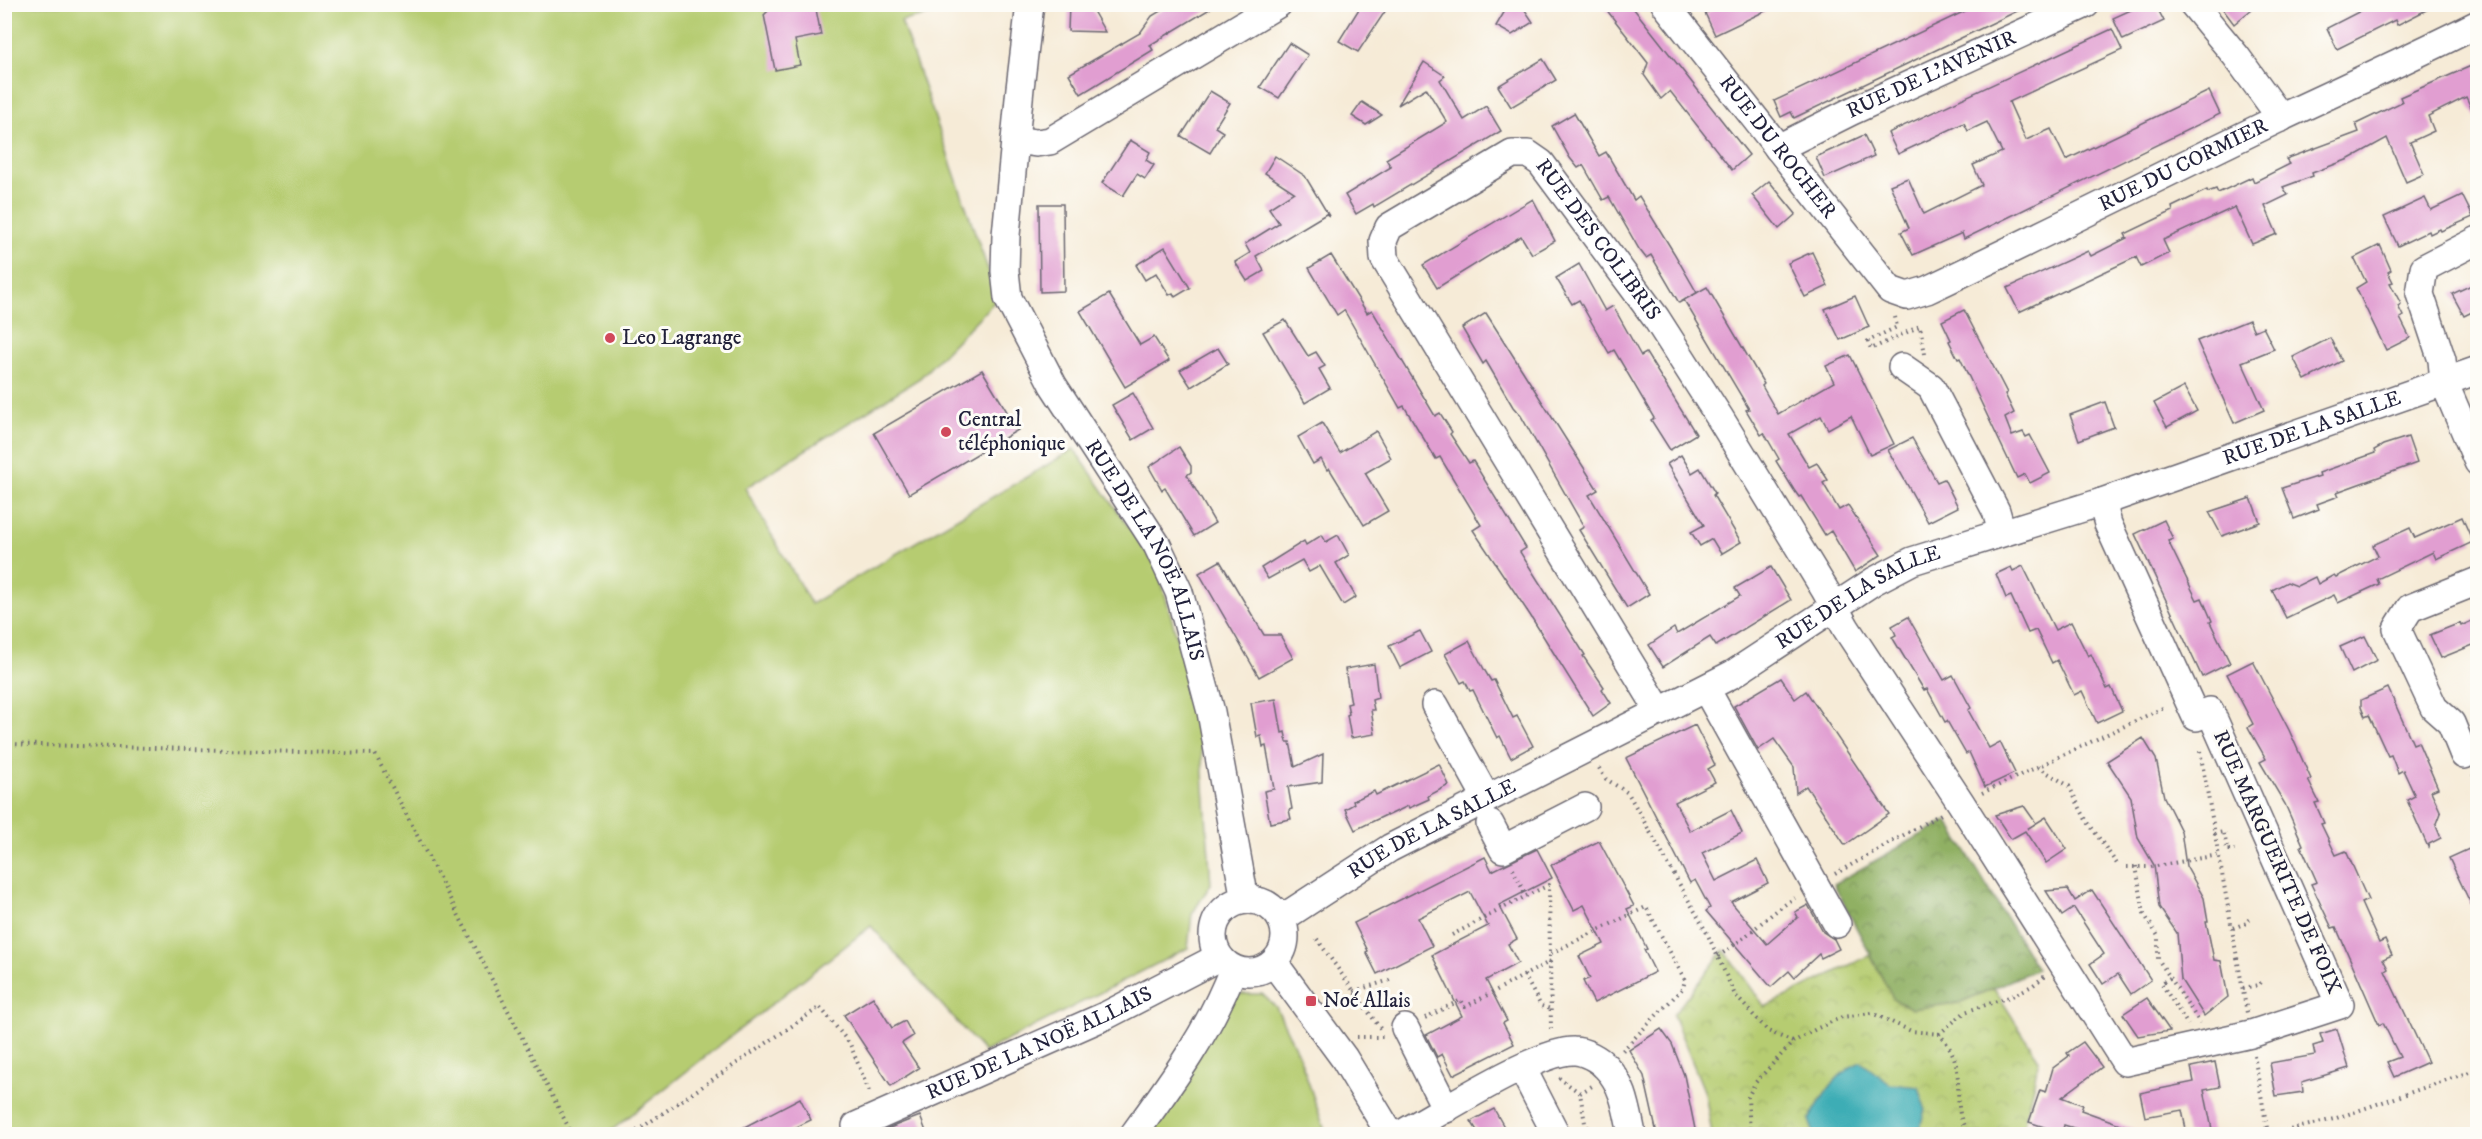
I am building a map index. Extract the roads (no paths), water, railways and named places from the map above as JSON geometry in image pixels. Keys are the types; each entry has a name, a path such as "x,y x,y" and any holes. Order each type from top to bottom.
{"street":[{"name":"RUE DE LA NOË ALLAIS","path":"1030,4 1006,235 1005,271 1008,298 1053,385 1157,545 1179,592 1211,712 1245,900"},
{"path":"1015,140 1036,143 1050,141 1278,4"},
{"name":"RUE DE L'AVENIR","path":"1778,148 1852,111 2086,4"},
{"path":"2193,4 2236,56 2281,118"},
{"name":"RUE DU ROCHER","path":"1670,6 1890,291"},
{"name":"RUE DU CORMIER","path":"1890,291 1906,296 1927,290 2478,24"},
{"name":"RUE DES COLIBRIS","path":"1660,712 1384,258 1383,241 1389,227 1512,154 1528,154 1542,163 1656,318 1720,418 1834,607"},
{"path":"2478,240 2424,268 2420,294 2442,360 2444,382 2478,462"},
{"path":"1902,367 1931,387 1996,511 2002,532"},
{"name":"RUE DE LA SALLE","path":"1281,919 1389,849 1489,811 1587,749 1706,689 1781,645 1874,581 1912,561 2102,502 2478,370"},
{"name":"RUE MARGUERITE DE FOIX","path":"1834,607 2125,1062 2251,1034 2340,1005 2210,711 2196,717 2108,524 2102,502"},
{"path":"2464,755 2451,723 2434,708 2397,629 2410,608 2478,581"},
{"path":"1706,689 1837,924"},
{"path":"1435,705 1489,811 1503,849 1585,807"},
{"path":"1245,900 1266,904 1281,919 1285,931 1285,942 1281,954 1274,963 1256,972 1246,973 1226,963 1214,946 1213,933 1216,921 1228,907 1245,900"},
{"name":"RUE DE LA NOË ALLAIS","path":"867,1120 1226,963"},
{"path":"1134,1134 1186,1062 1221,1001 1226,963"},
{"path":"1274,963 1344,1058 1390,1134"},
{"path":"1394,1038 1446,1109"},
{"path":"1401,1134 1536,1062 1574,1051 1593,1057 1612,1075 1624,1097 1632,1134"},
{"path":"1536,1062 1556,1134"}],"water":[{"path":"1861,1062 1890,1084 1919,1087 1925,1108 1919,1134 1814,1134 1809,1120 1825,1094 1844,1072"}],"place":[{"name":"Leo Lagrange","path":"610,338"},
{"name":"Central téléphonique","path":"946,432"},
{"name":"Noé Allais","path":"1311,1001"}]}
